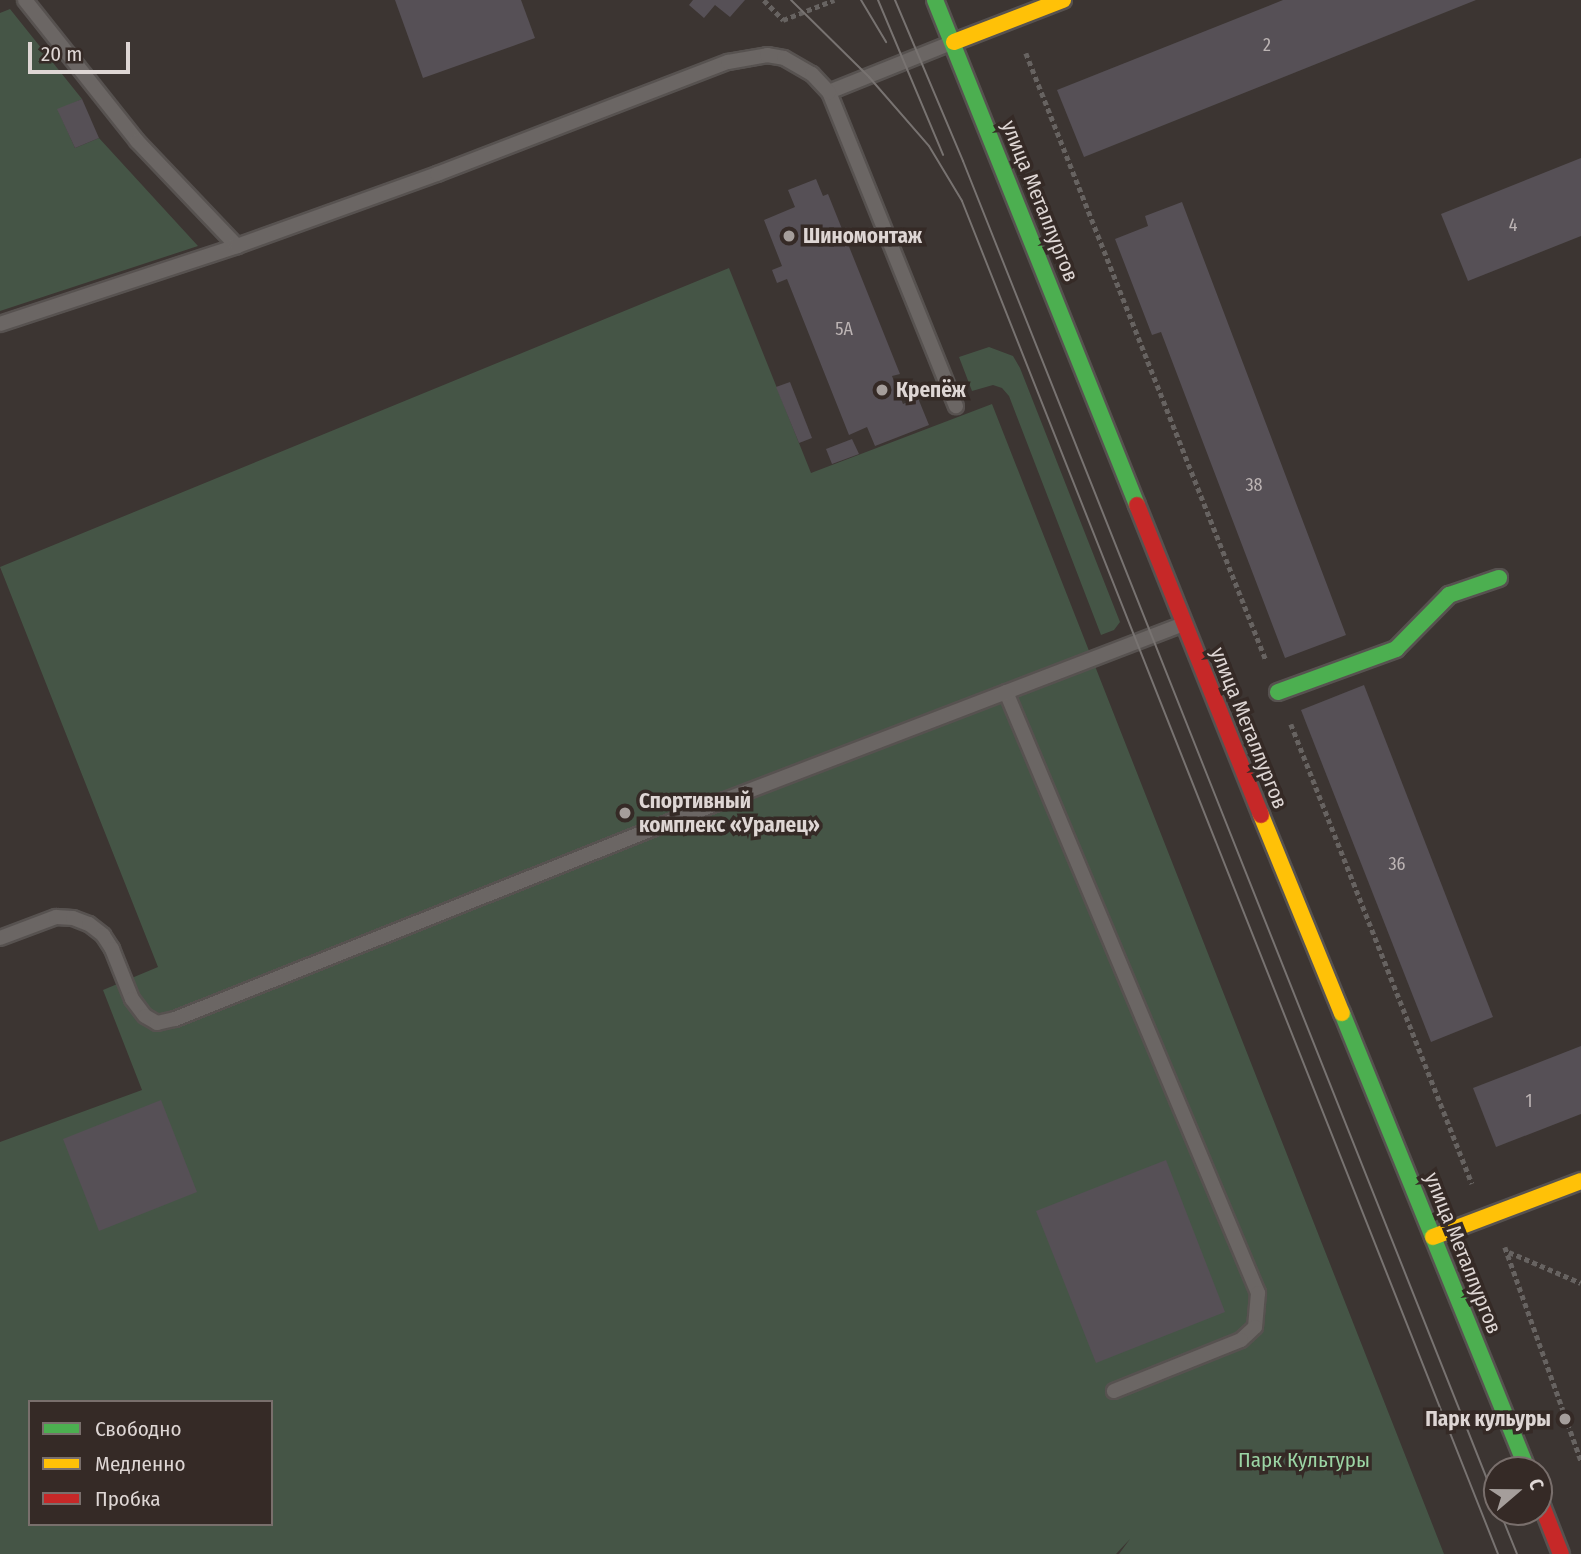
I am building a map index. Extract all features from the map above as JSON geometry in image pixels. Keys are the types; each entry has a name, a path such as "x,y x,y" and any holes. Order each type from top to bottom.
{"main road":[{"name":"улица Металлургов","path":"936,0 1184,623 1522,1456"},
{"path":"954,42 1063,0"},
{"path":"1278,692 1396,649 1450,595 1499,578"},
{"path":"1433,1237 1581,1181"},
{"path":"1550,1526 1562,1554"}],"lane":[{"path":"25,0 137,141 237,246"},
{"path":"829,92 954,42"},
{"path":"0,324 237,246 438,174 728,62 767,55 784,58 812,74 829,92 956,406"},
{"path":"0,939 56,917 73,918 89,924 103,935 112,949 132,999 145,1016 157,1023 175,1019 725,800 1184,623"},
{"path":"1006,692 1258,1293 1255,1327 1241,1340 1114,1391"}],"path":[{"path":"764,0 783,20 834,0"},
{"path":"1014,20 1485,1217 1508,1252 1581,1461"},
{"path":"1508,1252 1581,1283"}],"green space":[{"path":"10,9 82,99 58,110 75,148 99,138 198,246 0,311 0,13"},
{"name":"Спортивный комплекс «Уралец»","path":"729,268 811,473 992,404 1444,1554 1119,1554 1130,1539 1116,1554 0,1554 0,1142 142,1090 103,990 158,967 0,567"},
{"path":"989,347 1013,356 1020,368 1120,622 1114,630 1101,635 1009,396 1002,388 993,385 972,391 959,357"}],"building":[{"path":"395,0 521,0 535,38 423,78"},
{"path":"693,0 745,0 730,17 715,5 704,18 689,5"},
{"path":"1283,0 1476,0 1084,157 1057,90"},
{"path":"82,99 99,138 75,148 57,109"},
{"path":"1581,158 1581,236 1468,281 1441,214"},
{"path":"816,179 823,196 828,194 900,374 892,376 903,404 918,398 929,425 875,446 867,427 849,435 787,279 777,283 772,270 782,266 764,220 795,207 788,190"},
{"path":"1182,202 1346,635 1285,658 1161,332 1152,335 1115,239 1148,226 1145,216"},
{"path":"790,382 812,438 799,443 776,387"},
{"path":"852,439 859,454 832,464 826,449"},
{"path":"1364,685 1493,1017 1431,1042 1301,710"},
{"path":"1581,1046 1581,1114 1496,1147 1473,1088"},
{"path":"161,1100 197,1192 99,1231 63,1139"},
{"path":"1166,1160 1225,1312 1096,1363 1036,1211"}],"tram line":[{"path":"791,0 869,77 929,146 962,201 1498,1554"},
{"path":"861,0 886,42"},
{"path":"878,0 943,155"},
{"path":"895,0 963,161 1483,1469"},
{"path":"1506,1526 1517,1554"}],"traffic: fast":[{"path":"935,0 1137,505"},
{"path":"1278,692 1396,649 1449,595 1499,578"},
{"path":"1342,1013 1522,1456"}],"traffic: slow":[{"path":"954,42 1063,0"},
{"path":"1261,815 1342,1013"},
{"path":"1433,1237 1581,1181"}],"traffic: jam":[{"path":"1137,505 1261,815"},
{"path":"1550,1526 1561,1554"}],"place":[{"name":"Шиномонтаж","path":"789,236"},
{"name":"Крепёж","path":"882,390"},
{"name":"Спортивный комплекс «Уралец»","path":"625,813"},
{"name":"Парк кульуры","path":"1565,1419"}],"park label":[{"name":"Парк Культуры","path":"1304,1460"}]}
